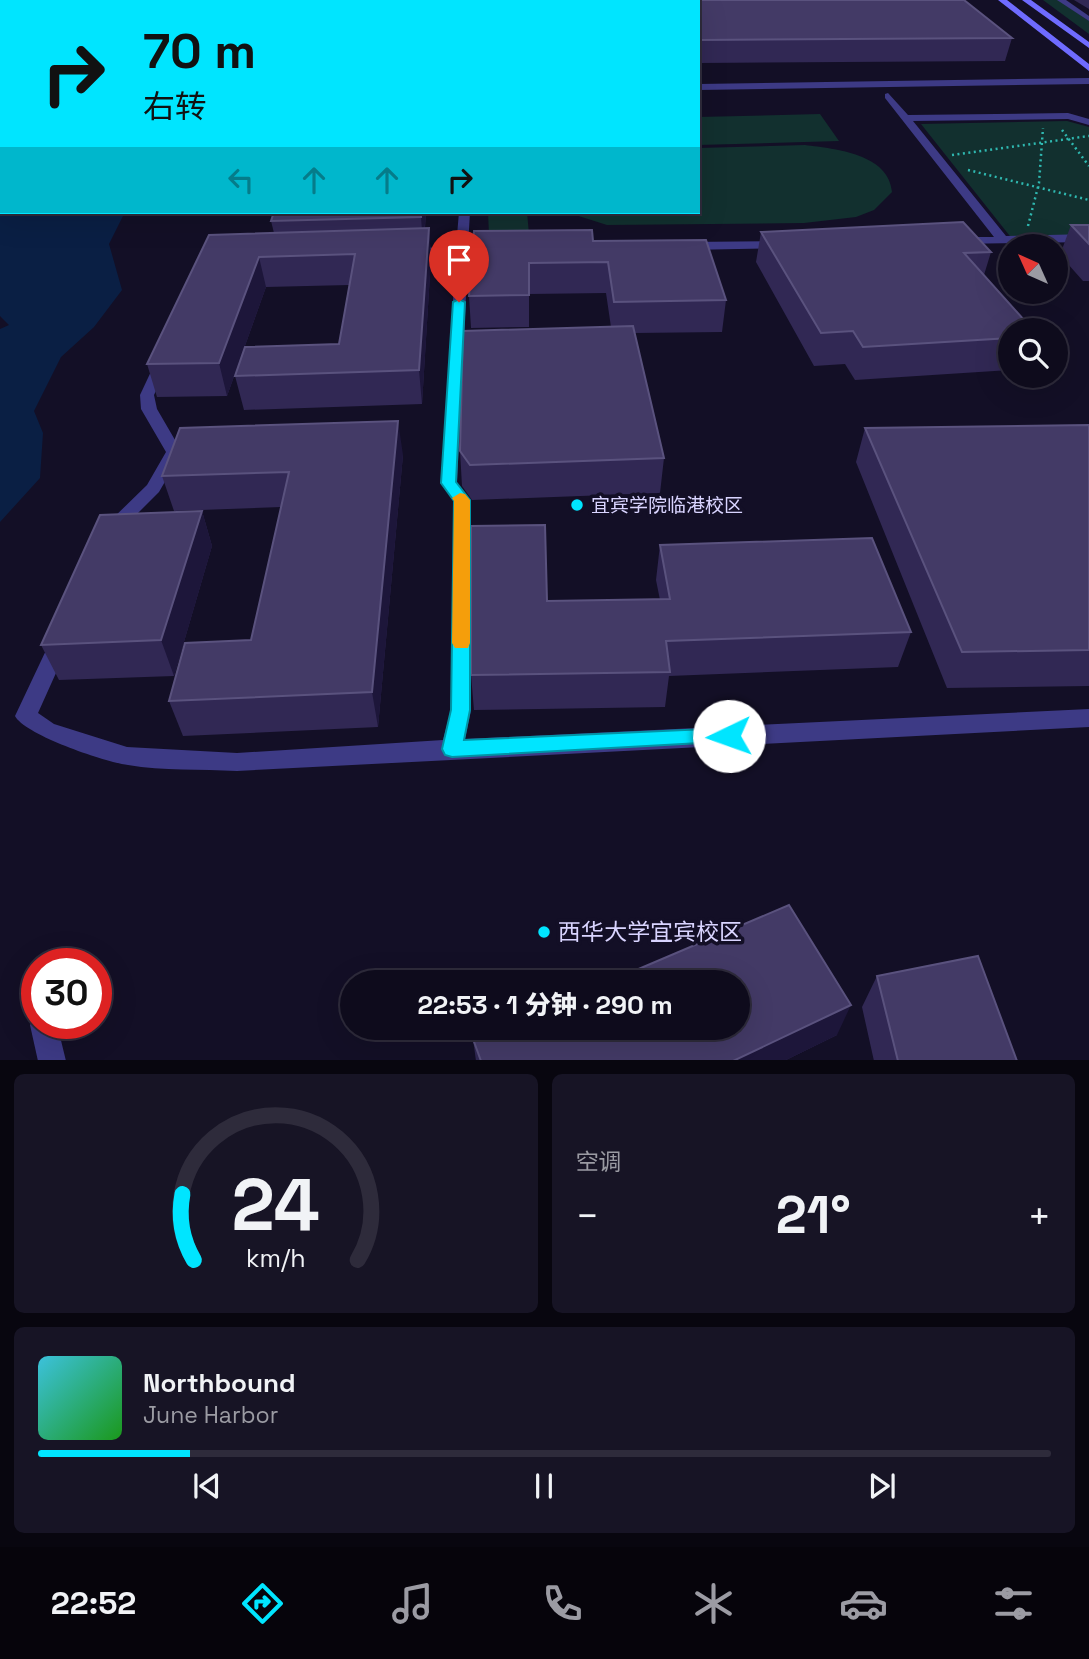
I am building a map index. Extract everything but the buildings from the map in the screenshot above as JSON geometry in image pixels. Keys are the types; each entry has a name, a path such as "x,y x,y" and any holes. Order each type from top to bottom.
{"main road":[{"path":"1002,0 1089,68"},
{"path":"1026,0 1089,46"}],"street":[{"path":"1061,0 1089,19"},
{"path":"700,87 1089,81"},
{"path":"875,96 902,95"},
{"path":"888,96 998,234"},
{"path":"906,118 1068,116 1089,122"},
{"path":"452,749 461,710 462,500 449,483 464,214"},
{"path":"1068,239 1089,239"},
{"path":"949,242 998,241"},
{"path":"671,247 796,244"},
{"path":"393,253 504,250"},
{"path":"104,544 110,531 153,488 174,452 149,409 147,395 170,345"},
{"path":"65,630 26,716 47,730 127,756 237,762 1089,718"},
{"path":"47,1039 52,1060"}],"path":[{"path":"1048,116 1089,166"},
{"path":"1026,234 1038,188 1042,143 1048,116"},
{"path":"940,161 1089,136"},
{"path":"940,161 1089,200"}],"green space":[{"path":"1043,0 1059,0 1089,21 1089,34"},
{"path":"820,114 839,141 700,145 700,117"},
{"path":"1067,121 1089,127 1089,239 1068,239 1068,234 1008,234 921,124"},
{"path":"805,145 845,152 871,161 882,169 889,179 892,192 874,210 856,217 804,223 607,225 572,214 700,214 700,148"},
{"path":"488,214 527,214 529,234 489,235"}],"water":[{"path":"0,214 124,214 109,244 122,290 94,327 61,357 34,411 43,433 40,478 0,522 0,329 9,325 0,316"}],"slow traffic":[{"path":"460,498 461,643"}],"place":[{"name":"宜宾学院临港校区","path":"577,505"},
{"name":"西华大学宜宾校区","path":"544,932"}],"route":[{"path":"459,302 449,483 462,500 461,710 452,749 729,736"}]}
